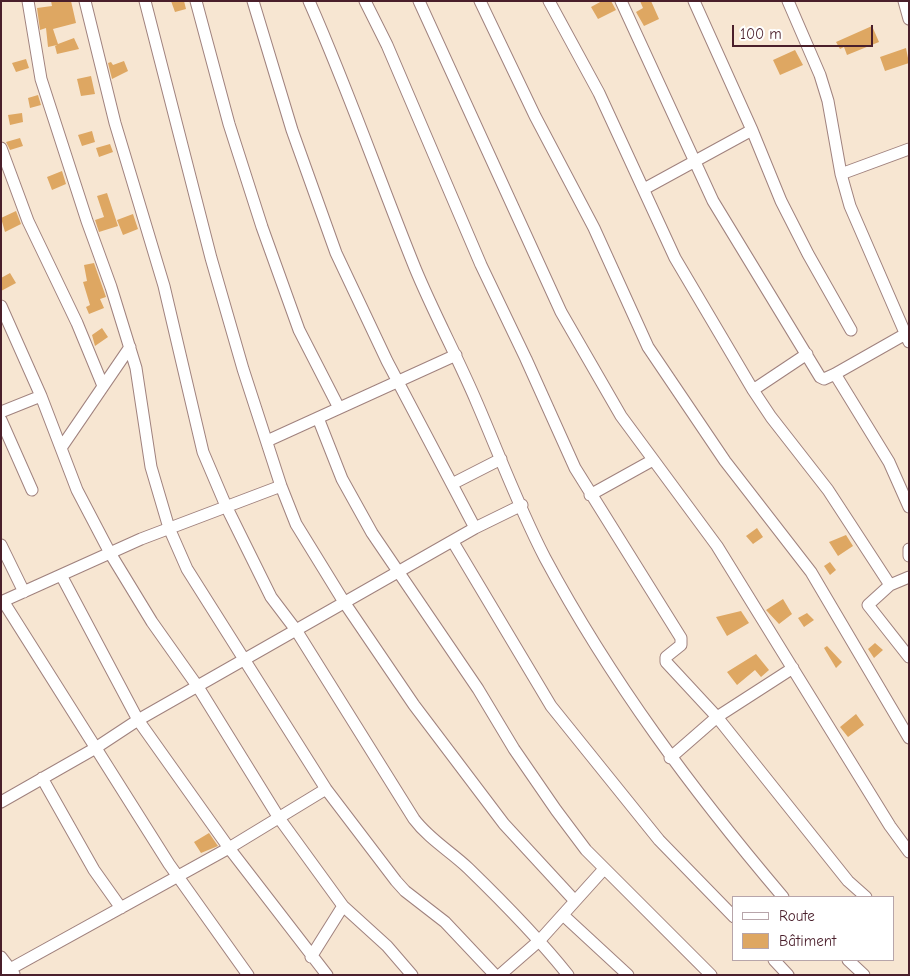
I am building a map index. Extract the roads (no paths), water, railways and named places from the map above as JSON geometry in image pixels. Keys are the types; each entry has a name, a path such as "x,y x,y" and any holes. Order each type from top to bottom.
{"street":[{"path":"28,1 42,79 55,125 111,286 136,368 151,467 169,528 187,569 246,659 326,788 400,886 434,911 495,975"},
{"path":"85,1 114,122 164,286 203,452 226,506 271,597 296,630 420,827 466,867 540,940 568,975"},
{"path":"145,1 211,258 281,486 296,524 344,602 414,705 504,824 575,902"},
{"path":"196,1 229,124 262,227 299,330 339,408"},
{"path":"253,1 292,130 336,253 398,382 475,528"},
{"path":"309,1 341,73 416,270 456,355 544,556 601,653 670,758 719,822 782,896"},
{"path":"365,1 391,54 481,265 530,367 575,468 590,495 681,638 681,645 666,657 666,662 717,717 848,881 865,896"},
{"path":"419,1 561,312 621,416 717,546 890,826 909,852"},
{"path":"480,1 535,116 594,228 648,347 725,461 810,572 909,738"},
{"path":"549,1 599,93 675,258 753,390 771,417 828,490 890,586"},
{"path":"621,1 713,201 820,377 824,379 908,336 850,206 841,174 828,101 820,75 788,1"},
{"path":"694,1 752,130 781,201 808,254 851,330"},
{"path":"904,1 909,19"},
{"path":"644,189 752,130"},
{"path":"1,148 28,221 77,323 103,386"},
{"path":"841,174 908,153"},
{"path":"1,306 41,396 77,490 110,553 152,622 198,687 279,818 344,906 387,946 412,975"},
{"path":"61,448 130,348"},
{"path":"753,390 807,354"},
{"path":"267,441 456,355"},
{"path":"834,374 889,462 909,507"},
{"path":"1,412 41,396"},
{"path":"318,418 342,479 372,533 478,689 514,749 586,850 711,975"},
{"path":"1,420 32,490"},
{"path":"452,484 501,459"},
{"path":"590,495 653,460"},
{"path":"248,975 179,876 94,748 2,601 169,528 281,486"},
{"path":"1,802 138,720 344,602 475,528 522,505"},
{"path":"453,542 551,706 659,840 732,915"},
{"path":"1,545 24,592"},
{"path":"909,549 909,556"},
{"path":"61,575 138,720 229,848 326,975"},
{"path":"909,577 890,586 868,606 909,657"},
{"path":"670,758 717,717 794,668"},
{"path":"42,778 94,870 121,908"},
{"path":"1,957 9,973 229,848 326,788"},
{"path":"500,975 540,940 604,869"},
{"path":"311,956 344,906"},
{"path":"563,915 628,975"},
{"path":"775,961 788,975"},
{"path":"849,961 864,975"}]}
